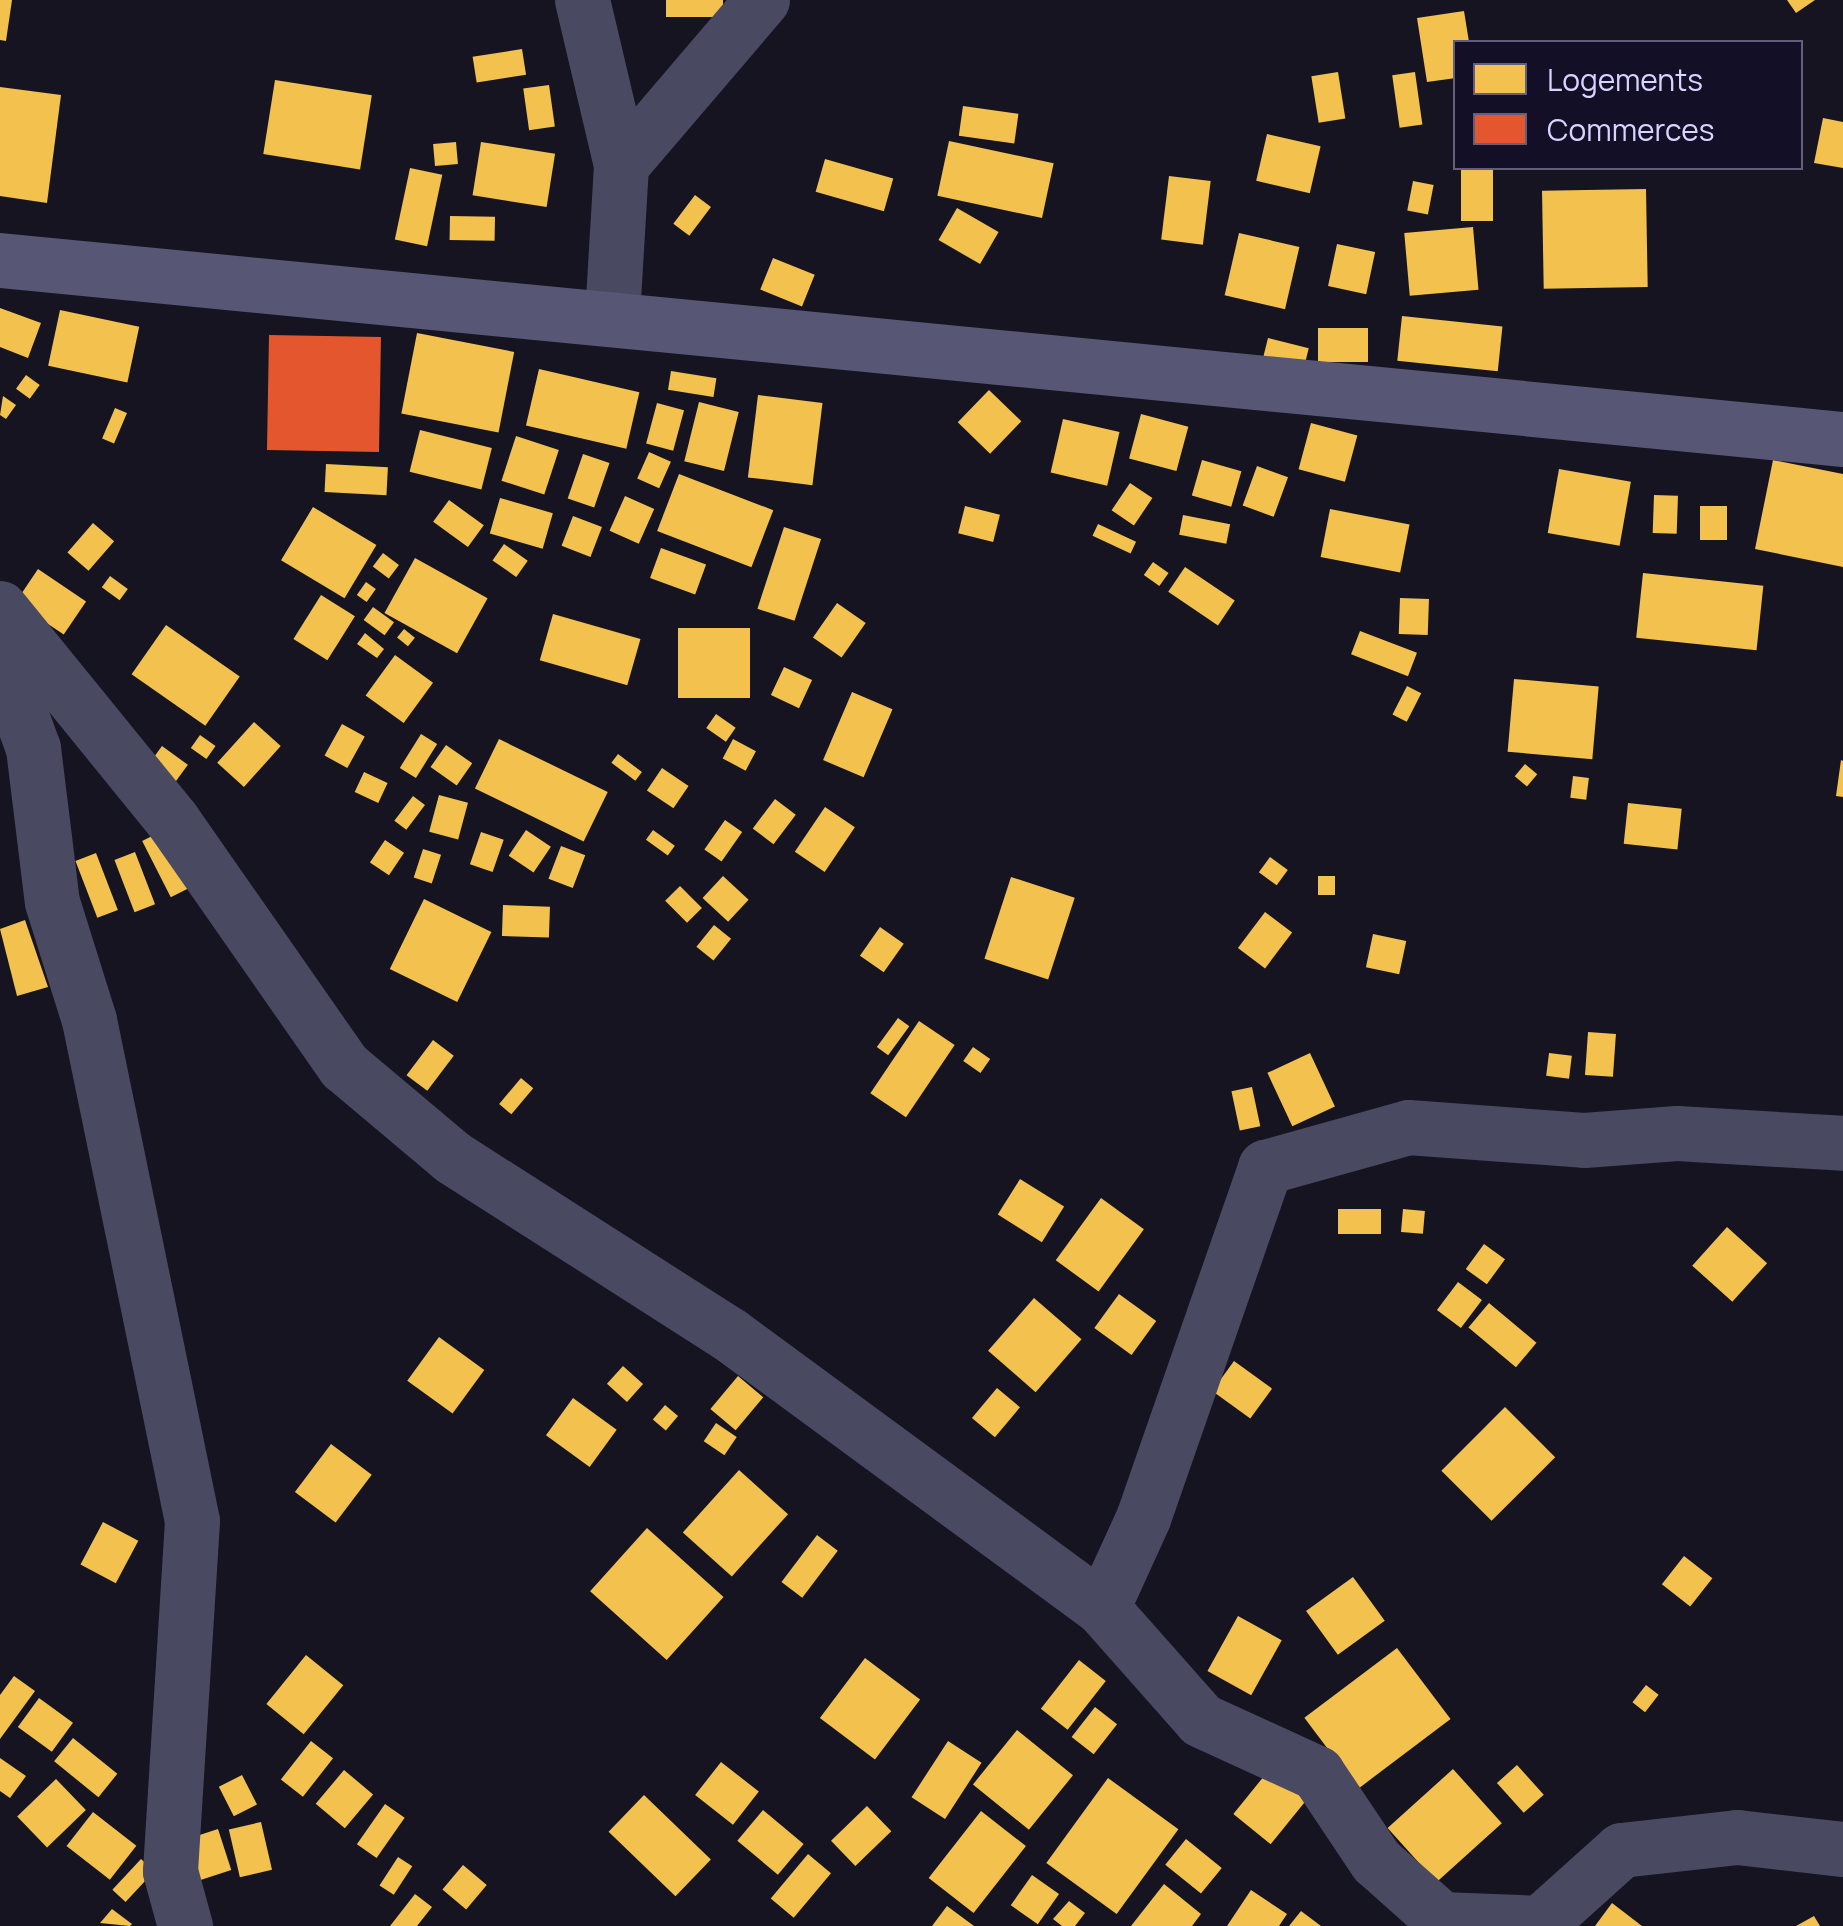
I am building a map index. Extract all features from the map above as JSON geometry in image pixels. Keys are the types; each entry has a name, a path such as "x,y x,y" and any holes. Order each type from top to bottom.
{"street":[{"path":"582,0 621,165 612,318"},
{"path":"621,165 762,0"},
{"path":"0,260 1843,438"},
{"path":"0,608 174,820 344,1066 452,1157 729,1334 1102,1608 1201,1720 1316,1773 1376,1861 1441,1919 1540,1923 1620,1850 1737,1838 1843,1849"},
{"path":"0,658 32,748 52,902 88,1020 192,1520 170,1871 185,1926"},
{"path":"1102,1608 1143,1518 1265,1167 1408,1126 1584,1140 1677,1133 1843,1143"}],"building: Logements":[{"path":"0,0 12,0 6,41 0,40"},
{"path":"666,0 723,0 723,17 666,17"},
{"path":"1787,0 1815,0 1796,13"},
{"path":"1464,11 1469,40 1453,40 1453,78 1427,82 1417,18"},
{"path":"522,49 526,75 477,83 473,57"},
{"path":"1338,72 1345,118 1319,123 1311,76"},
{"path":"1415,72 1422,124 1400,128 1392,75"},
{"path":"275,80 372,95 360,169 263,154"},
{"path":"549,85 555,127 529,130 523,89"},
{"path":"0,87 61,95 47,203 0,196"},
{"path":"963,106 1018,114 1014,144 959,136"},
{"path":"1823,118 1843,122 1843,168 1814,163"},
{"path":"1267,134 1321,146 1310,193 1256,181"},
{"path":"949,141 1054,163 1042,218 937,196"},
{"path":"456,142 458,164 435,166 433,144"},
{"path":"481,142 555,154 547,207 473,195"},
{"path":"825,159 893,179 884,211 816,192"},
{"path":"410,168 442,175 427,246 395,239"},
{"path":"1461,170 1493,170 1493,221 1461,221"},
{"path":"1169,176 1211,181 1203,245 1161,240"},
{"path":"1413,181 1434,185 1428,214 1407,210"},
{"path":"1646,189 1648,287 1544,289 1542,191"},
{"path":"695,195 711,207 689,236 673,224"},
{"path":"957,208 999,232 980,264 938,240"},
{"path":"450,216 495,217 495,241 450,240"},
{"path":"1473,227 1478,290 1410,296 1404,233"},
{"path":"1239,233 1299,247 1285,309 1225,295"},
{"path":"1337,244 1375,252 1366,294 1328,286"},
{"path":"773,258 815,275 802,306 760,290"},
{"path":"0,308 41,323 28,358 0,347"},
{"path":"60,310 139,327 127,383 48,366"},
{"path":"1402,316 1502,327 1498,371 1397,361"},
{"path":"1318,328 1368,328 1368,362 1318,362"},
{"path":"417,333 514,352 499,432 401,413"},
{"path":"1268,338 1309,348 1303,370 1263,359"},
{"path":"539,369 639,392 626,449 526,426"},
{"path":"671,371 716,378 713,397 668,390"},
{"path":"26,375 40,385 30,399 16,389"},
{"path":"989,390 1021,421 990,454 958,422"},
{"path":"758,395 823,403 812,485 748,477"},
{"path":"3,396 16,405 6,419 0,415"},
{"path":"699,402 739,412 724,471 684,461"},
{"path":"657,403 684,410 673,451 646,444"},
{"path":"115,408 127,413 114,443 102,438"},
{"path":"1141,414 1188,427 1176,471 1129,458"},
{"path":"1063,419 1120,432 1107,486 1051,473"},
{"path":"1311,423 1357,435 1345,482 1299,469"},
{"path":"420,430 492,448 481,490 410,472"},
{"path":"516,436 559,450 544,495 501,481"},
{"path":"649,452 671,462 659,488 637,478"},
{"path":"583,454 609,463 594,508 568,498"},
{"path":"1202,460 1241,471 1231,507 1192,496"},
{"path":"1773,460 1843,474 1843,567 1755,549"},
{"path":"326,464 388,467 386,495 325,492"},
{"path":"1257,466 1288,477 1274,517 1243,505"},
{"path":"1559,469 1631,482 1620,546 1548,533"},
{"path":"679,474 773,510 751,567 657,531"},
{"path":"1130,483 1152,498 1134,525 1112,510"},
{"path":"1654,495 1678,496 1677,534 1653,533"},
{"path":"625,496 654,509 639,544 610,531"},
{"path":"500,498 553,513 543,549 490,534"},
{"path":"449,500 484,525 468,547 433,522"},
{"path":"965,506 1000,515 993,542 958,533"},
{"path":"1700,506 1727,506 1727,540 1700,540"},
{"path":"313,507 376,545 344,598 281,560"},
{"path":"1330,509 1410,524 1400,573 1321,557"},
{"path":"1183,515 1230,524 1226,544 1179,535"},
{"path":"573,516 602,527 590,557 562,546"},
{"path":"93,523 114,541 89,571 67,552"},
{"path":"1098,524 1136,542 1131,554 1093,536"},
{"path":"784,527 821,539 795,621 757,609"},
{"path":"504,544 528,561 516,577 493,560"},
{"path":"661,548 706,564 695,594 650,578"},
{"path":"383,553 399,565 389,579 373,567"},
{"path":"415,558 488,598 457,653 384,613"},
{"path":"1153,562 1169,573 1159,586 1144,575"},
{"path":"1185,567 1235,601 1218,625 1168,592"},
{"path":"38,569 86,601 64,635 16,602"},
{"path":"1643,573 1763,586 1757,650 1636,638"},
{"path":"110,576 128,589 120,600 102,587"},
{"path":"366,582 376,589 367,602 357,595"},
{"path":"321,595 355,616 327,660 293,639"},
{"path":"1400,598 1429,599 1428,635 1399,634"},
{"path":"837,603 866,623 842,657 813,637"},
{"path":"373,607 394,622 385,635 364,620"},
{"path":"553,614 640,639 627,685 540,660"},
{"path":"166,625 240,677 205,726 132,674"},
{"path":"678,628 750,628 750,698 678,698"},
{"path":"404,629 415,638 408,646 397,638"},
{"path":"1360,631 1417,653 1408,676 1351,654"},
{"path":"365,633 384,649 377,658 357,644"},
{"path":"395,655 433,683 404,723 366,695"},
{"path":"784,667 812,680 799,708 771,695"},
{"path":"1514,679 1599,686 1592,759 1508,752"},
{"path":"1407,686 1421,693 1407,722 1392,715"},
{"path":"852,692 893,709 864,777 823,760"},
{"path":"716,714 736,728 726,742 706,728"},
{"path":"254,722 281,746 244,787 217,763"},
{"path":"342,724 365,737 347,768 325,755"},
{"path":"421,734 437,744 416,778 400,768"},
{"path":"200,735 216,746 206,759 191,748"},
{"path":"499,739 608,792 584,841 475,788"},
{"path":"733,739 756,751 746,771 723,758"},
{"path":"446,745 472,763 457,785 431,767"},
{"path":"162,746 188,765 175,783 149,764"},
{"path":"618,754 642,772 635,781 611,763"},
{"path":"1843,761 1843,797 1836,796"},
{"path":"1525,764 1537,774 1527,787 1515,776"},
{"path":"662,768 689,786 673,808 647,790"},
{"path":"364,772 388,783 378,803 355,792"},
{"path":"1573,776 1589,778 1586,800 1570,798"},
{"path":"439,795 468,803 458,839 429,832"},
{"path":"413,796 425,805 406,830 394,821"},
{"path":"775,799 796,815 773,844 753,829"},
{"path":"1628,803 1682,809 1677,849 1624,844"},
{"path":"825,807 855,827 825,872 795,852"},
{"path":"725,820 742,832 722,862 704,849"},
{"path":"526,830 551,847 534,872 509,856"},
{"path":"653,830 675,846 668,856 646,840"},
{"path":"160,832 189,888 171,897 142,841"},
{"path":"481,832 504,840 493,872 470,864"},
{"path":"385,840 404,853 389,875 370,862"},
{"path":"561,846 585,855 573,888 548,879"},
{"path":"423,849 441,855 432,883 414,878"},
{"path":"135,852 155,904 135,912 114,860"},
{"path":"96,853 118,910 97,918 75,861"},
{"path":"1270,857 1288,870 1277,885 1259,872"},
{"path":"723,876 749,900 728,922 703,898"},
{"path":"1318,876 1335,876 1335,895 1318,895"},
{"path":"1011,877 1075,898 1048,979 984,959"},
{"path":"680,886 702,908 687,923 665,901"},
{"path":"424,899 491,932 457,1002 390,969"},
{"path":"503,905 550,907 549,938 502,936"},
{"path":"1265,912 1292,932 1265,968 1238,948"},
{"path":"25,920 48,987 17,996 0,929"},
{"path":"714,925 731,939 713,961 696,947"},
{"path":"880,927 904,944 884,972 860,956"},
{"path":"1373,934 1406,941 1399,974 1366,967"},
{"path":"898,1018 909,1026 888,1055 877,1047"},
{"path":"919,1021 955,1045 906,1117 870,1093"},
{"path":"1588,1032 1616,1034 1613,1077 1585,1075"},
{"path":"433,1040 454,1056 427,1091 407,1075"},
{"path":"973,1047 990,1059 980,1073 963,1061"},
{"path":"1310,1053 1335,1106 1292,1126 1267,1073"},
{"path":"1549,1053 1572,1056 1569,1079 1546,1076"},
{"path":"521,1078 533,1088 511,1114 499,1104"},
{"path":"1252,1087 1260,1126 1240,1130 1231,1091"},
{"path":"1020,1179 1064,1207 1042,1242 998,1215"},
{"path":"1101,1198 1144,1229 1099,1291 1056,1260"},
{"path":"1338,1209 1381,1209 1381,1234 1338,1234"},
{"path":"1403,1209 1425,1211 1423,1234 1401,1232"},
{"path":"1727,1227 1767,1263 1732,1302 1692,1266"},
{"path":"1484,1244 1505,1259 1487,1284 1466,1269"},
{"path":"1458,1282 1482,1300 1461,1328 1437,1310"},
{"path":"1119,1294 1156,1321 1132,1355 1094,1328"},
{"path":"1034,1298 1082,1339 1036,1392 988,1351"},
{"path":"1489,1303 1536,1343 1516,1367 1468,1328"},
{"path":"439,1337 484,1370 453,1414 407,1381"},
{"path":"1234,1361 1272,1389 1250,1419 1212,1391"},
{"path":"623,1366 643,1384 627,1402 607,1384"},
{"path":"738,1376 763,1397 736,1430 710,1409"},
{"path":"997,1388 1020,1407 995,1437 972,1418"},
{"path":"573,1398 617,1430 590,1467 546,1435"},
{"path":"665,1405 678,1416 666,1430 653,1420"},
{"path":"1505,1407 1555,1457 1492,1521 1441,1471"},
{"path":"716,1423 737,1437 724,1455 704,1441"},
{"path":"331,1444 372,1475 336,1523 295,1492"},
{"path":"739,1470 788,1514 732,1577 683,1532"},
{"path":"103,1522 138,1541 116,1583 80,1564"},
{"path":"647,1528 724,1597 667,1660 590,1591"},
{"path":"817,1535 838,1551 802,1598 781,1582"},
{"path":"1684,1556 1712,1578 1690,1607 1662,1584"},
{"path":"1353,1577 1385,1621 1338,1655 1306,1611"},
{"path":"1238,1616 1282,1640 1251,1695 1207,1671"},
{"path":"1397,1648 1451,1719 1358,1789 1304,1718"},
{"path":"306,1655 343,1685 304,1734 266,1704"},
{"path":"865,1658 920,1700 875,1759 820,1718"},
{"path":"1079,1660 1106,1681 1068,1730 1041,1709"},
{"path":"14,1676 35,1691 0,1739 0,1695"},
{"path":"1646,1685 1659,1695 1645,1712 1632,1702"},
{"path":"39,1698 73,1723 52,1752 18,1727"},
{"path":"1095,1707 1117,1724 1094,1754 1072,1737"},
{"path":"1017,1730 1073,1775 1029,1830 973,1784"},
{"path":"73,1738 117,1774 98,1797 54,1761"},
{"path":"311,1741 333,1758 303,1797 281,1780"},
{"path":"948,1741 982,1763 945,1819 912,1797"},
{"path":"0,1758 26,1776 10,1798 0,1791"},
{"path":"721,1762 759,1792 733,1825 695,1795"},
{"path":"1273,1765 1310,1795 1271,1844 1233,1814"},
{"path":"1517,1765 1544,1795 1524,1813 1497,1783"},
{"path":"1453,1769 1502,1823 1436,1882 1388,1828"},
{"path":"344,1770 373,1794 345,1828 316,1804"},
{"path":"242,1775 257,1804 234,1816 219,1787"},
{"path":"1108,1778 1178,1829 1117,1914 1046,1863"},
{"path":"56,1779 86,1810 47,1847 17,1817"},
{"path":"644,1795 711,1860 675,1896 609,1832"},
{"path":"385,1804 405,1818 377,1858 357,1844"},
{"path":"867,1806 891,1831 855,1866 831,1841"},
{"path":"763,1810 804,1844 778,1875 737,1841"},
{"path":"981,1811 1026,1846 974,1913 929,1878"},
{"path":"93,1812 136,1846 110,1880 67,1846"},
{"path":"261,1822 272,1870 240,1877 229,1829"},
{"path":"218,1829 231,1870 195,1882 182,1841"},
{"path":"1186,1839 1222,1868 1201,1894 1165,1865"},
{"path":"808,1854 831,1873 794,1918 771,1898"},
{"path":"398,1857 412,1866 394,1895 379,1886"},
{"path":"141,1859 154,1871 126,1902 112,1890"},
{"path":"463,1865 487,1885 466,1909 442,1890"},
{"path":"1032,1875 1059,1894 1038,1924 1011,1905"},
{"path":"1164,1884 1201,1914 1192,1926 1131,1926"},
{"path":"1251,1890 1287,1914 1279,1926 1227,1926"},
{"path":"415,1894 432,1907 417,1926 390,1926"},
{"path":"1069,1901 1085,1913 1075,1926 1062,1926 1053,1919"},
{"path":"1612,1903 1642,1926 1595,1926"},
{"path":"947,1906 974,1926 932,1926"},
{"path":"112,1909 132,1924 100,1923"},
{"path":"1301,1911 1321,1926 1289,1926"},
{"path":"1814,1916 1820,1926 1796,1926"}],"building: Commerces":[{"path":"269,335 381,337 379,452 267,450"}]}
